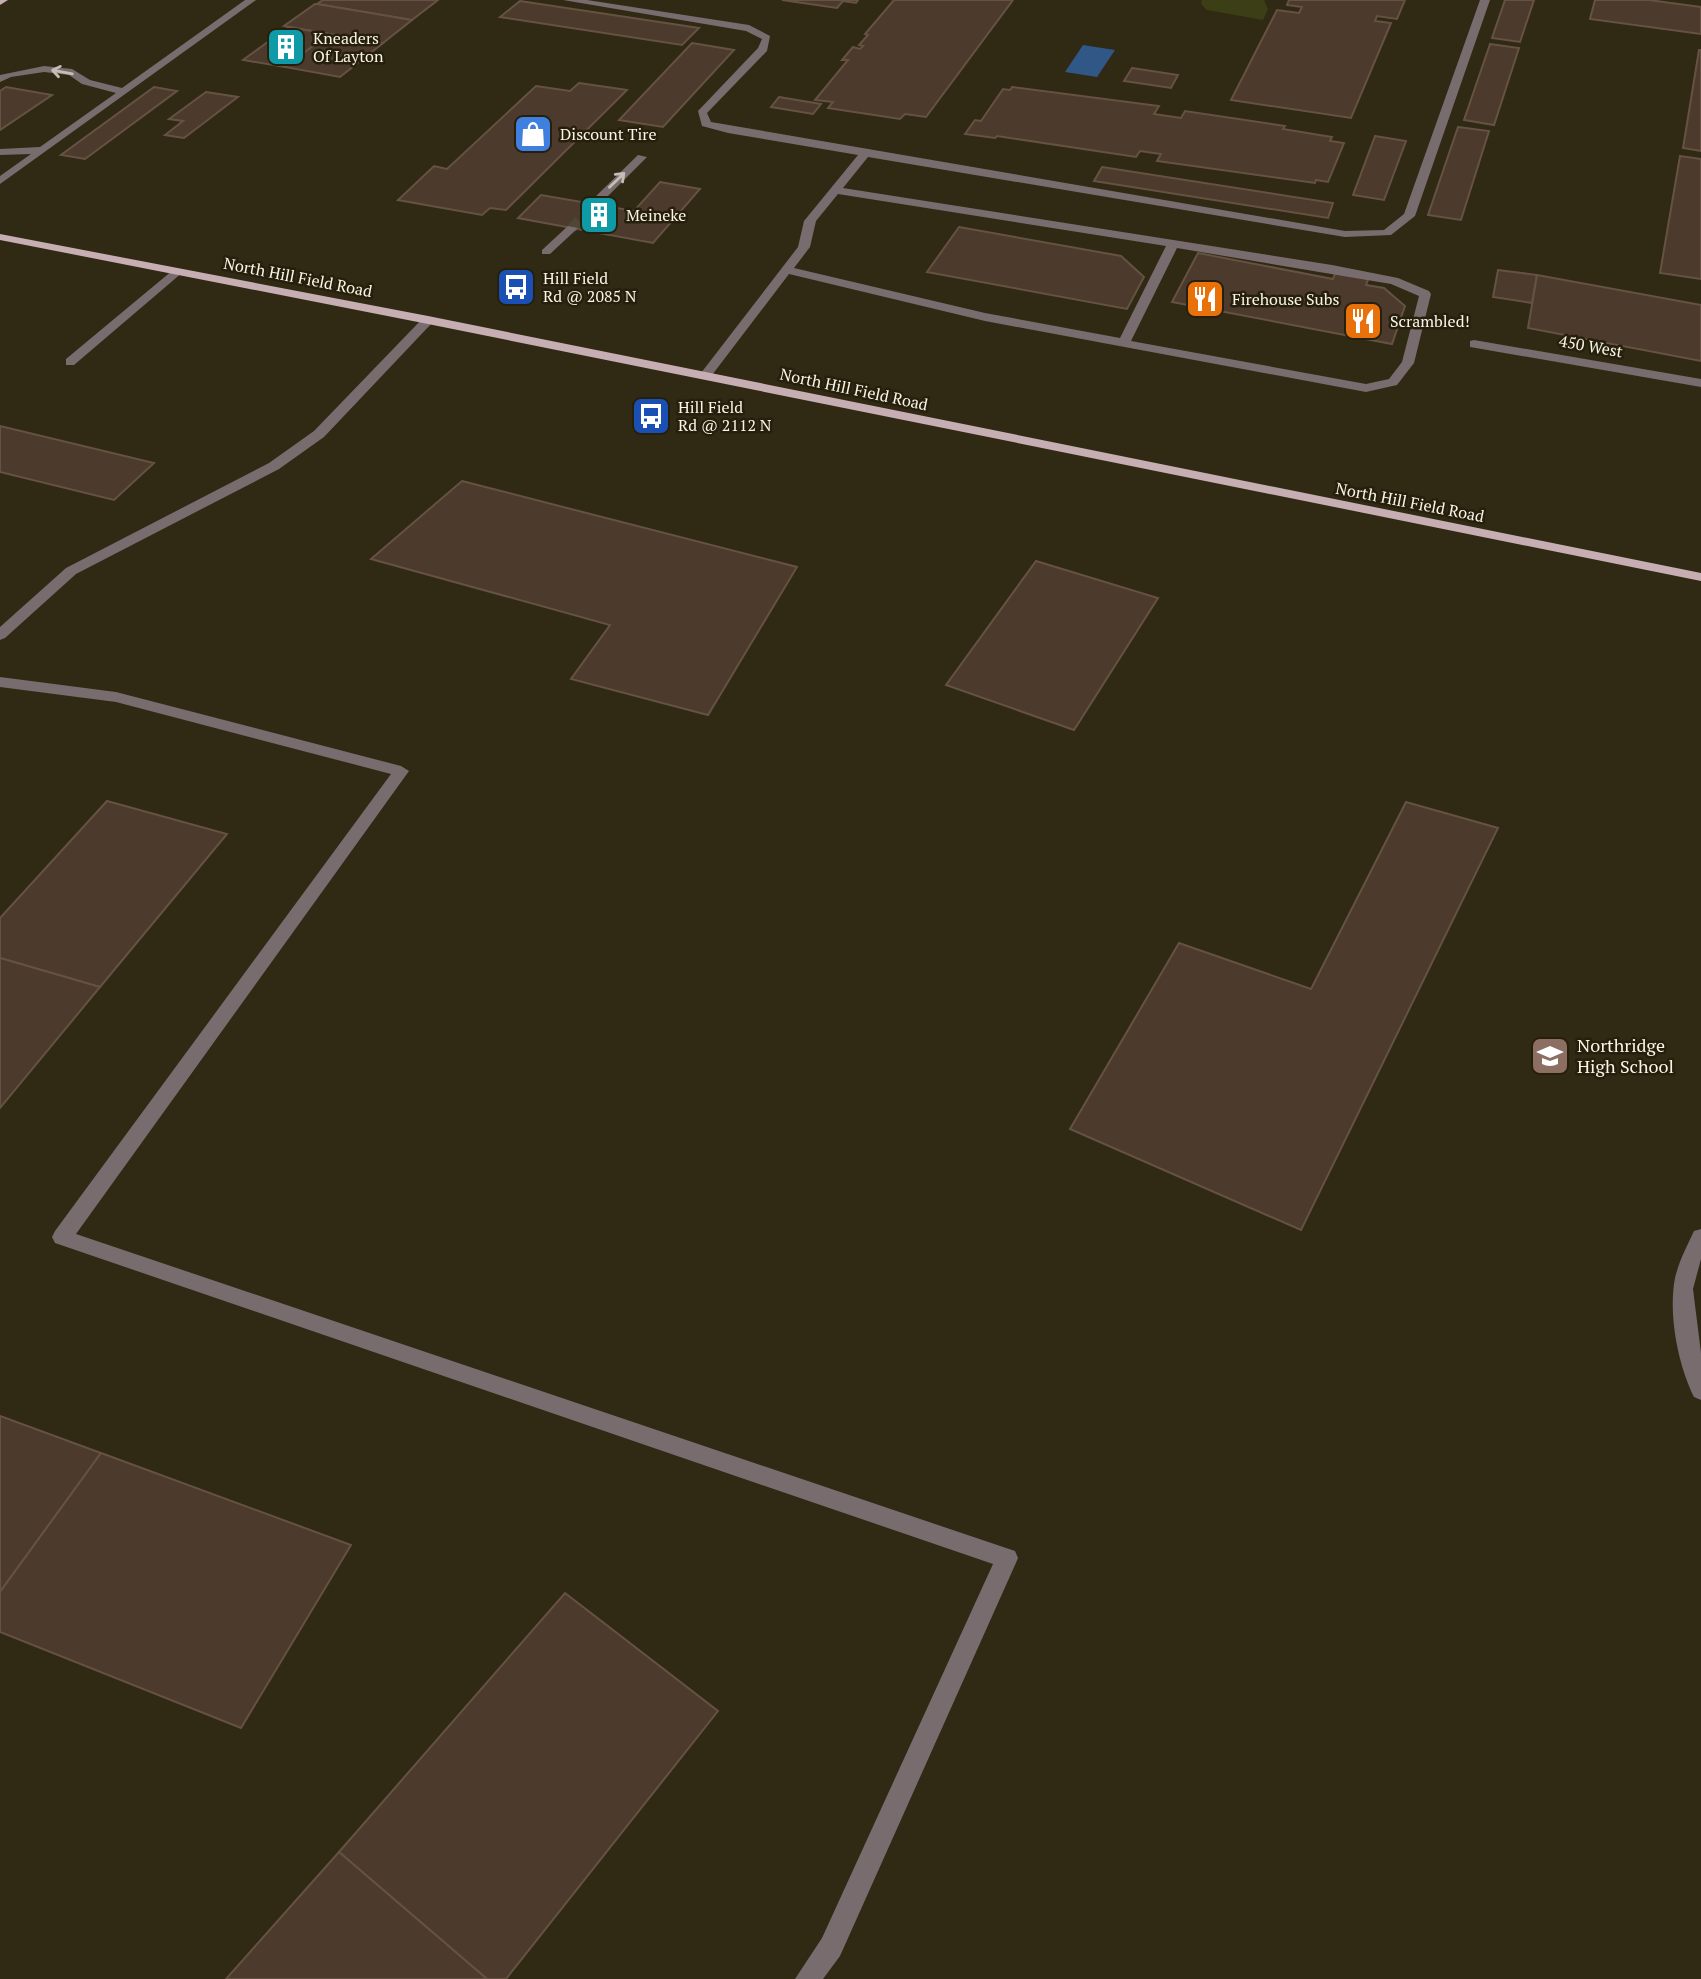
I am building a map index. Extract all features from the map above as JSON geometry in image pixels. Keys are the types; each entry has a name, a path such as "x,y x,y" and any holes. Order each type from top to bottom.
{"main road":[{"name":"North Hill Field Road","path":"0,237 428,320 1701,577"}],"street":[{"path":"0,180 251,0"},
{"path":"568,0 749,28 767,38 763,49 702,113 706,124 728,130 1345,234 1387,233 1409,216 1485,0"},
{"path":"0,79 8,74 44,69 72,72 86,82 122,91"},
{"path":"0,152 40,150"},
{"path":"705,376 804,247 810,221 866,152"},
{"path":"594,204 642,157"},
{"path":"786,270 985,317 1366,388 1393,382 1408,363 1425,294 1408,285 1332,269 835,190"},
{"path":"546,252 572,228"},
{"path":"1124,343 1173,244"},
{"path":"70,362 177,272"},
{"path":"0,635 71,572 274,466 319,434 428,320"},
{"name":"450 West","path":"1474,344 1701,383"},
{"path":"0,682 116,697 401,771 62,1237 1007,1558 831,1947 808,1979"},
{"path":"1701,1237 1684,1280 1685,1320 1694,1371 1701,1391"}],"green space":[{"path":"1202,0 1264,0 1268,9 1263,20 1207,10 1201,4"}],"water":[{"path":"1083,45 1115,50 1097,77 1065,72"}],"building":[{"path":"323,0 438,0 412,20 317,4"},
{"path":"782,0 858,0 856,3 843,1 837,8"},
{"path":"894,0 1013,0 926,117 905,114 900,119 828,108 833,102 815,100 848,60 842,60 853,47 860,49 863,46 859,45 868,35 865,34"},
{"path":"1289,0 1405,0 1397,19 1377,16 1375,21 1391,23 1351,118 1231,100 1277,10 1299,13 1302,7 1287,5"},
{"path":"1505,0 1534,0 1520,42 1492,38"},
{"path":"1595,0 1649,0 1701,7 1701,34 1590,19"},
{"path":"520,1 699,28 682,45 500,17"},
{"path":"315,4 412,20 383,43 284,26"},
{"name":"Kneaders Of Layton","path":"288,27 329,34 285,67 243,60"},
{"path":"329,34 383,43 340,77 285,67"},
{"path":"692,43 734,50 663,127 619,120"},
{"path":"1490,44 1519,48 1494,125 1464,120"},
{"path":"1701,50 1701,151 1683,148"},
{"path":"1132,68 1178,75 1171,88 1124,81"},
{"name":"Discount Tire","path":"579,83 627,90 506,210 490,208 482,215 398,200 434,166 447,169 536,86 570,91"},
{"path":"6,87 52,95 0,130 0,91"},
{"path":"154,87 177,91 85,159 61,155"},
{"path":"1012,87 1159,106 1154,114 1181,118 1185,111 1285,126 1283,129 1332,137 1330,141 1344,143 1328,182 1316,180 1315,183 1157,161 1161,154 1140,151 1136,157 997,136 995,138 965,134 975,120 981,121 1003,89 1010,90"},
{"path":"206,92 238,97 184,138 165,135 183,121 169,119"},
{"path":"779,97 821,104 813,114 771,107"},
{"path":"1458,127 1489,131 1461,220 1428,215"},
{"path":"1375,136 1406,141 1384,200 1353,195"},
{"path":"1680,156 1701,159 1701,279 1660,273"},
{"path":"1102,167 1333,203 1328,218 1094,181"},
{"name":"Meineke","path":"660,182 700,189 653,243 518,218 541,195 634,211"},
{"path":"959,227 1121,256 1144,277 1127,309 927,272"},
{"path":"1198,253 1333,279 1336,271 1369,277 1366,285 1384,288 1405,306 1392,344 1172,302"},
{"path":"1498,270 1537,275 1532,303 1493,297"},
{"path":"1537,275 1701,305 1701,361 1528,328"},
{"path":"0,426 154,463 114,500 0,472"},
{"path":"462,481 797,567 708,715 571,679 610,625 371,559"},
{"path":"1036,561 1158,598 1074,730 946,685"},
{"path":"107,801 227,834 100,987 0,958 0,918"},
{"path":"1406,802 1498,828 1301,1230 1070,1129 1179,943 1311,989"},
{"path":"0,958 100,987 0,1108"},
{"path":"0,1416 101,1453 0,1592"},
{"path":"101,1453 351,1545 241,1728 0,1632 0,1592"},
{"path":"565,1593 718,1711 506,1979 487,1979 339,1852"},
{"path":"339,1852 487,1979 226,1979"}],"tunnel":[{"path":"572,228 594,204"}],"place":[{"name":"Kneaders Of Layton","path":"286,47"},
{"name":"Discount Tire","path":"533,134"},
{"name":"Meineke","path":"599,215"},
{"name":"Hill Field Rd @ 2085 N","path":"516,287"},
{"name":"Firehouse Subs","path":"1205,299"},
{"name":"Scrambled!","path":"1363,321"},
{"name":"Hill Field Rd @ 2112 N","path":"651,416"},
{"name":"Northridge High School","path":"1550,1056"}]}
